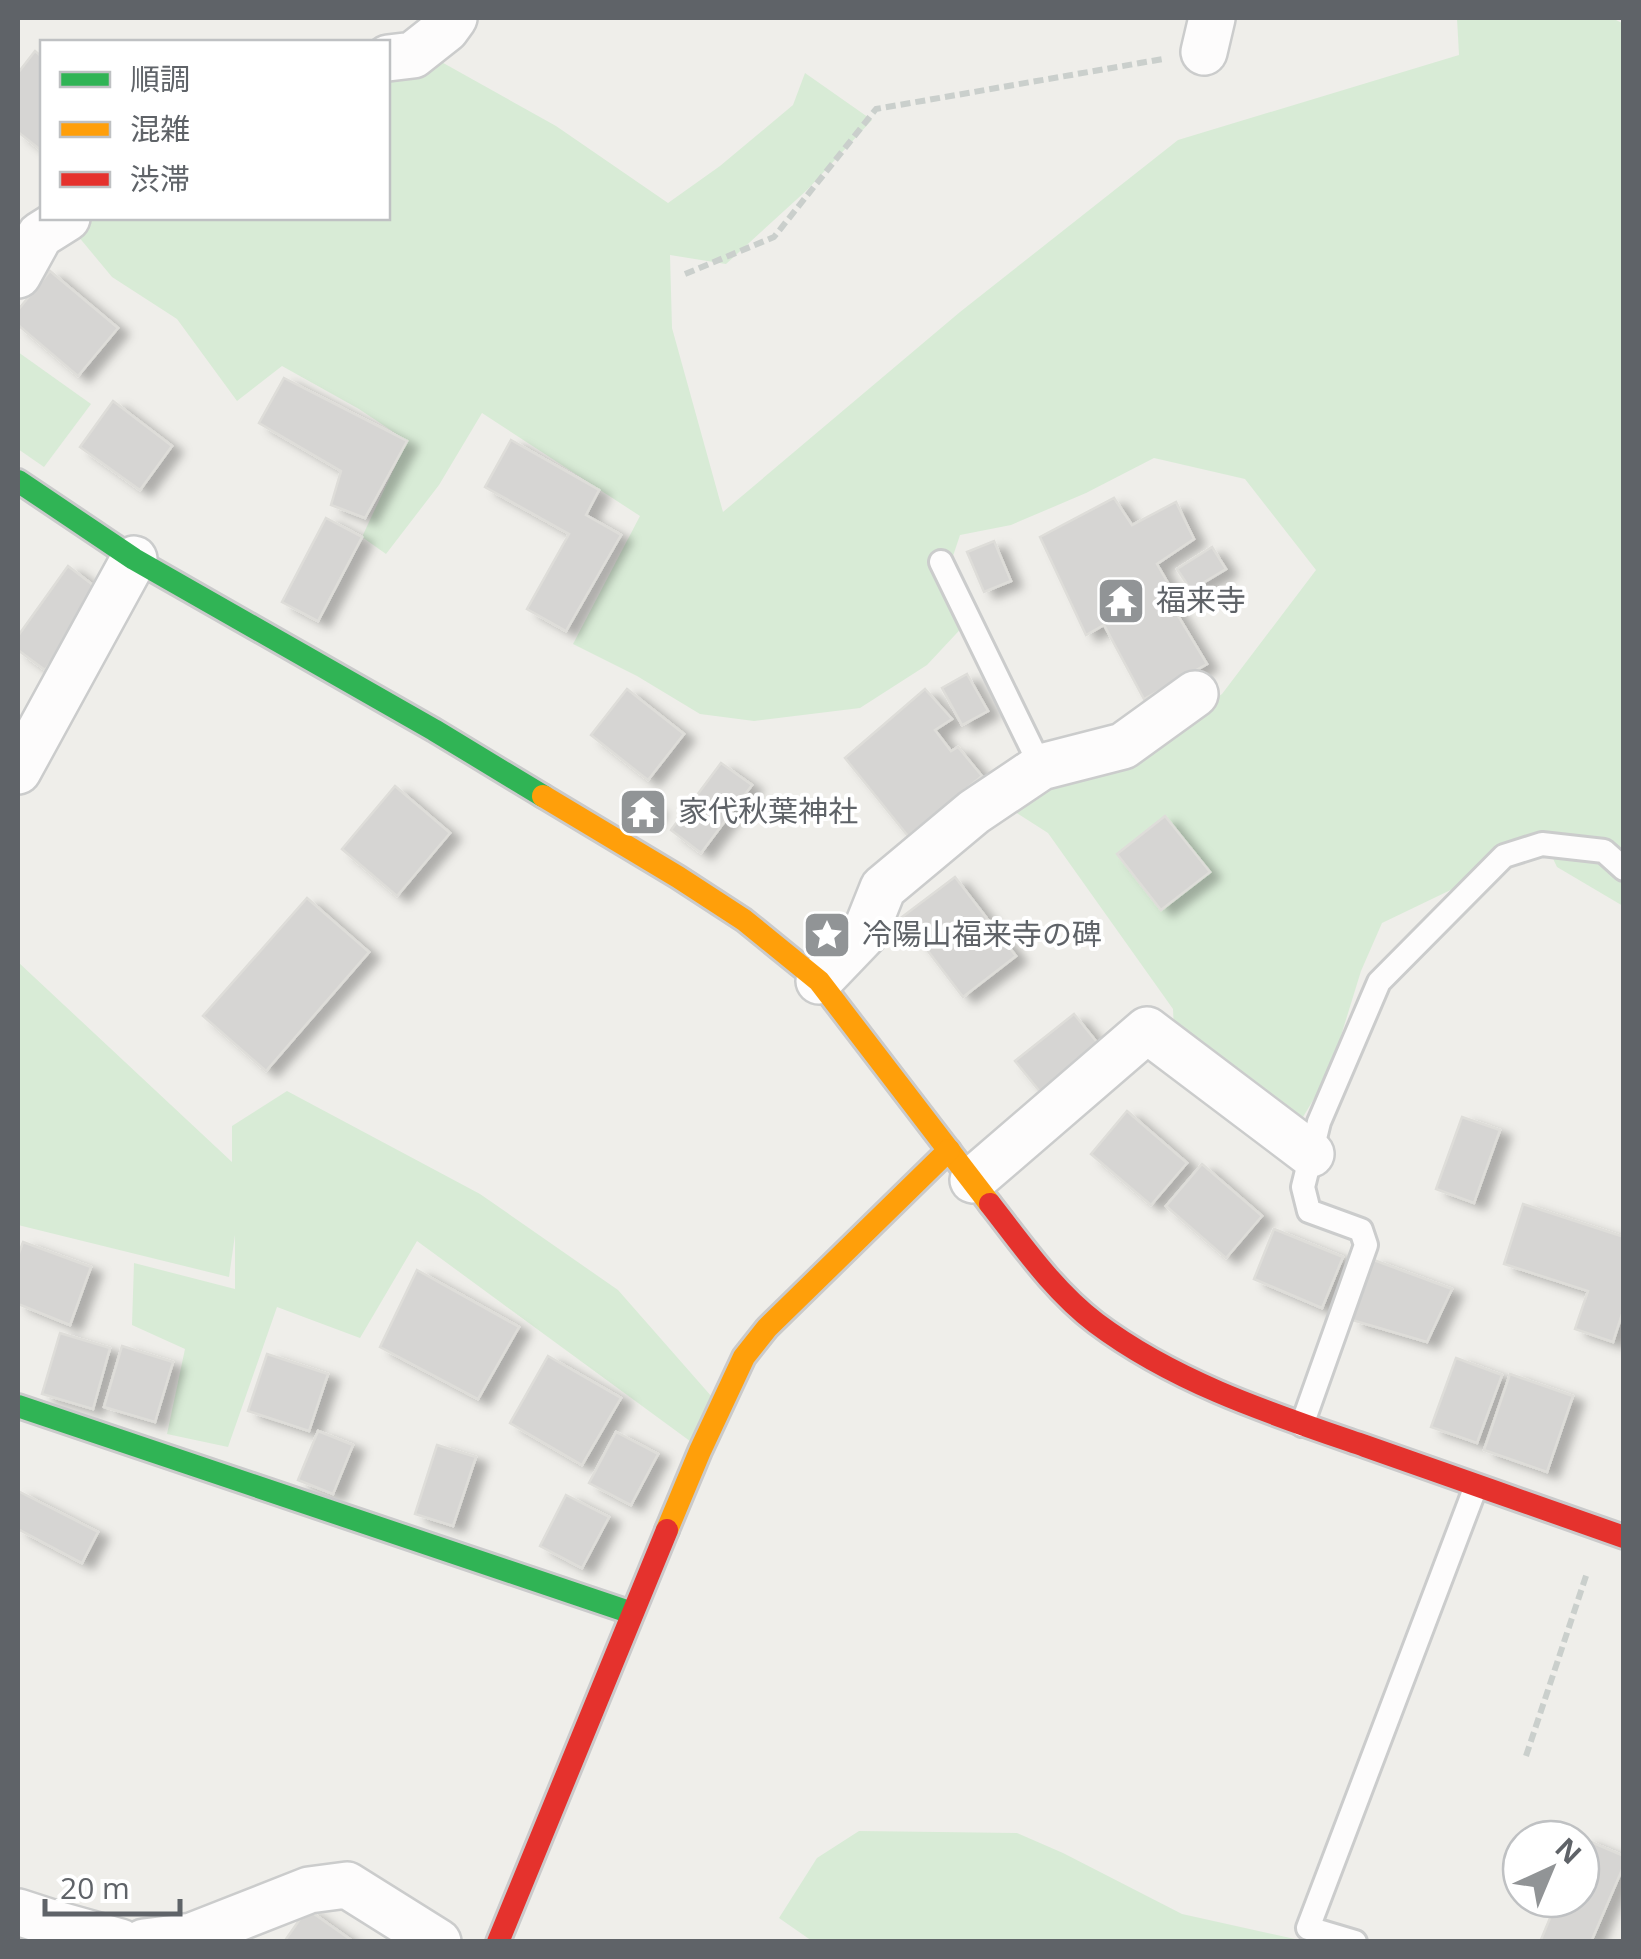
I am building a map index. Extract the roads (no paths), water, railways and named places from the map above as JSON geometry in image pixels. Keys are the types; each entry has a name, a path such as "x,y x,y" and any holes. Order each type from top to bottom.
{"street":[{"path":"390,58 412,55 454,18"},
{"path":"18,275 40,235 64,220"},
{"path":"18,482 134,558 434,730 744,920 819,981 1040,1268 1098,1324 1163,1365 1242,1403 1613,1533"},
{"path":"18,771 134,558"},
{"path":"819,981 865,933 883,888 974,812 1041,767 1123,746 1195,694"},
{"path":"498,1942 700,1451 744,1358 767,1328 961,1165 1147,1030 1311,1154"},
{"path":"18,1406 632,1613"},
{"path":"144,1942 192,1936 309,1890 347,1885 438,1942"},
{"path":"18,1912 120,1942"}],"lane":[{"path":"942,562 1041,767"},
{"path":"1302,1424 1366,1245 1360,1230 1309,1210 1304,1188 1318,1122 1378,982 1504,856 1542,844 1604,851 1624,869"},
{"path":"1356,1942 1308,1928 1476,1486"}],"place":[{"name":"福来寺","path":"1121,601"},
{"name":"家代秋葉神社","path":"643,812"},
{"name":"冷陽山福来寺の碑","path":"827,935"}]}
